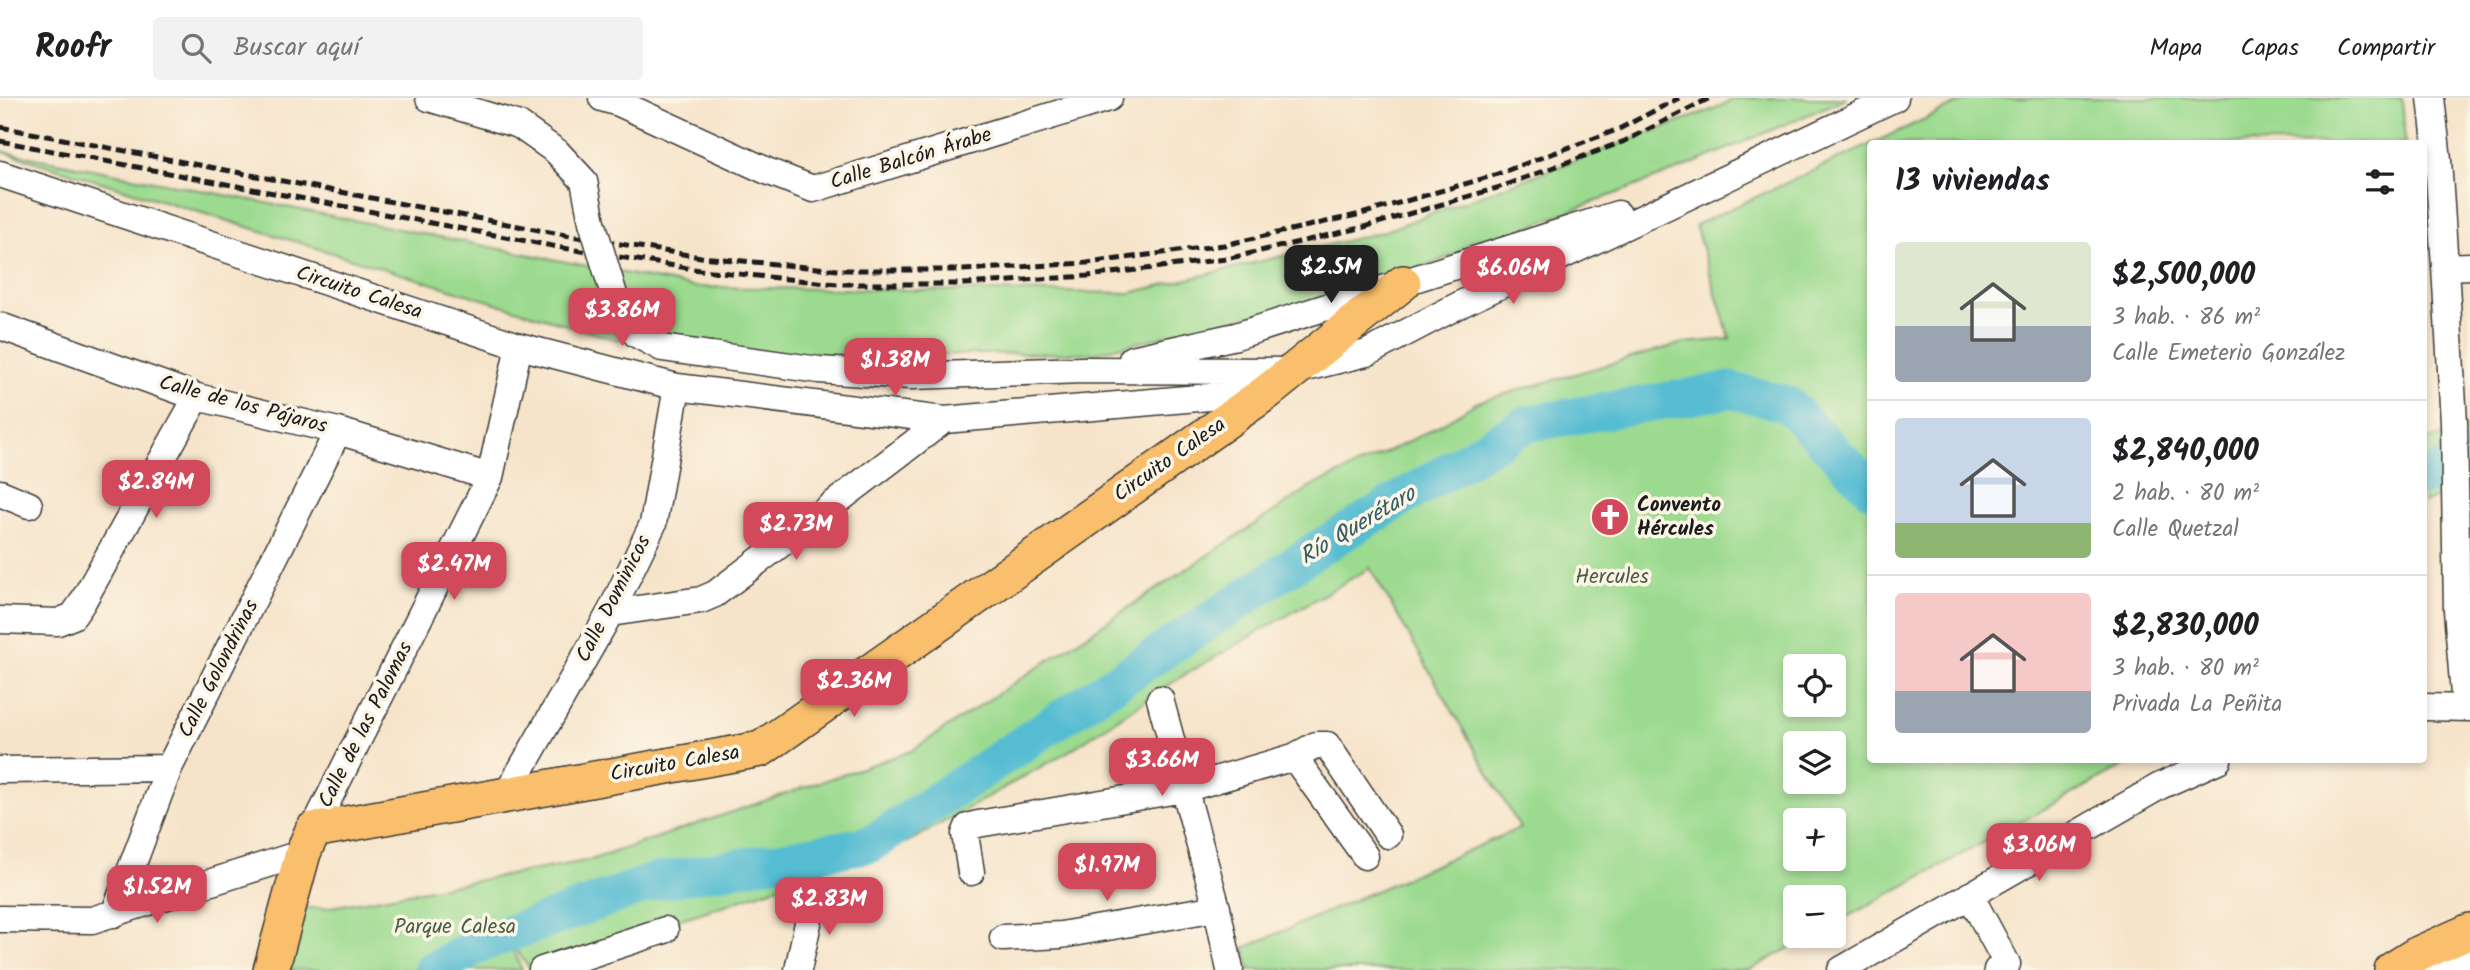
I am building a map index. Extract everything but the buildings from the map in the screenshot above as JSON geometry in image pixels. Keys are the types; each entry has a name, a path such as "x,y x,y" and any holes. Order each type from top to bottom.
{"main road":[{"name":"Circuito Calesa","path":"308,842 507,794 761,749 1267,391 1403,283"},
{"name":"Calle de las Palomas","path":"271,970 308,842"},
{"path":"2392,970 2416,955 2470,931"}],"street":[{"path":"429,98 519,125 556,152 584,181 618,307 636,334 662,348 819,370 911,376 1083,370 1294,371 1367,353 1463,303 1895,98"},
{"name":"Calle Balcón Árabe","path":"602,98 619,103 767,171 813,189 1109,98"},
{"path":"2427,707 2467,708 2457,610 2454,479 2459,425 2458,266 2438,160 2431,98"},
{"name":"Circuito Calesa","path":"0,174 519,346 677,387 944,419 1267,391"},
{"path":"1083,370 1236,336 1713,184"},
{"path":"1451,267 1467,284 1463,303"},
{"name":"Calle de los Pájaros","path":"0,326 197,397 338,431 489,477"},
{"name":"Calle de las Palomas","path":"308,842 489,477 519,346"},
{"name":"Calle Dominicos","path":"507,794 610,613 653,523 677,387"},
{"path":"0,620 58,622 73,616 197,397"},
{"path":"610,613 701,600 715,594 944,419"},
{"name":"Calle Golondrinas","path":"114,914 169,768 338,431"},
{"path":"0,493 29,505"},
{"path":"1160,699 1217,908 1230,970"},
{"path":"971,872 965,834 968,827 1184,789 1294,757 1316,745 1328,745 1388,835"},
{"path":"1294,757 1365,856"},
{"path":"1841,970 2160,786 2211,763"},
{"path":"0,770 169,768"},
{"name":"Circuito Calesa","path":"0,919 92,920 308,842"},
{"path":"799,970 814,895"},
{"path":"1970,895 2007,964 1997,970"},
{"path":"1003,938 1060,935 1217,908"},
{"path":"542,970 665,930"},
{"path":"2436,970 2470,954"}],"green space":[{"path":"1737,98 1847,98 1678,170 1370,287 1094,353 793,356 613,339 0,151 695,287 1130,293 1382,232 1714,109"},
{"path":"1970,98 2402,98 2405,140 1880,140"},
{"name":"Hercules","path":"1867,146 1867,763 2129,763 1846,917 1846,885 1783,885 1783,948 1789,948 1750,970 1250,970 1244,948 1520,828 1370,568 1184,675 1069,751 910,841 719,907 538,964 530,969 509,941 522,970 287,970 299,908 326,908 591,860 911,751 1314,485 1418,437 1477,402 1683,343 1730,339 1695,225"},
{"path":"2470,427 2470,482 2427,502 2427,441"}],"waterway":[{"name":"Río Querétaro","path":"432,970 483,943 653,882 871,844 1319,548 1526,424 1730,390 1787,404 1867,485"},
{"name":"Río Querétaro","path":"2427,477 2470,457"}],"railway":[{"path":"0,127 565,235 701,257 838,270 963,270 1087,263 1224,245 1361,214 1492,176 1619,129 1679,98"},
{"path":"0,141 563,248 700,270 837,284 963,284 1088,276 1226,259 1364,227 1497,188 1625,141 1710,98"}],"place":[{"name":"Convento Hércules","path":"1610,517"}],"park label":[{"name":"Parque Calesa","path":"455,927"}]}
